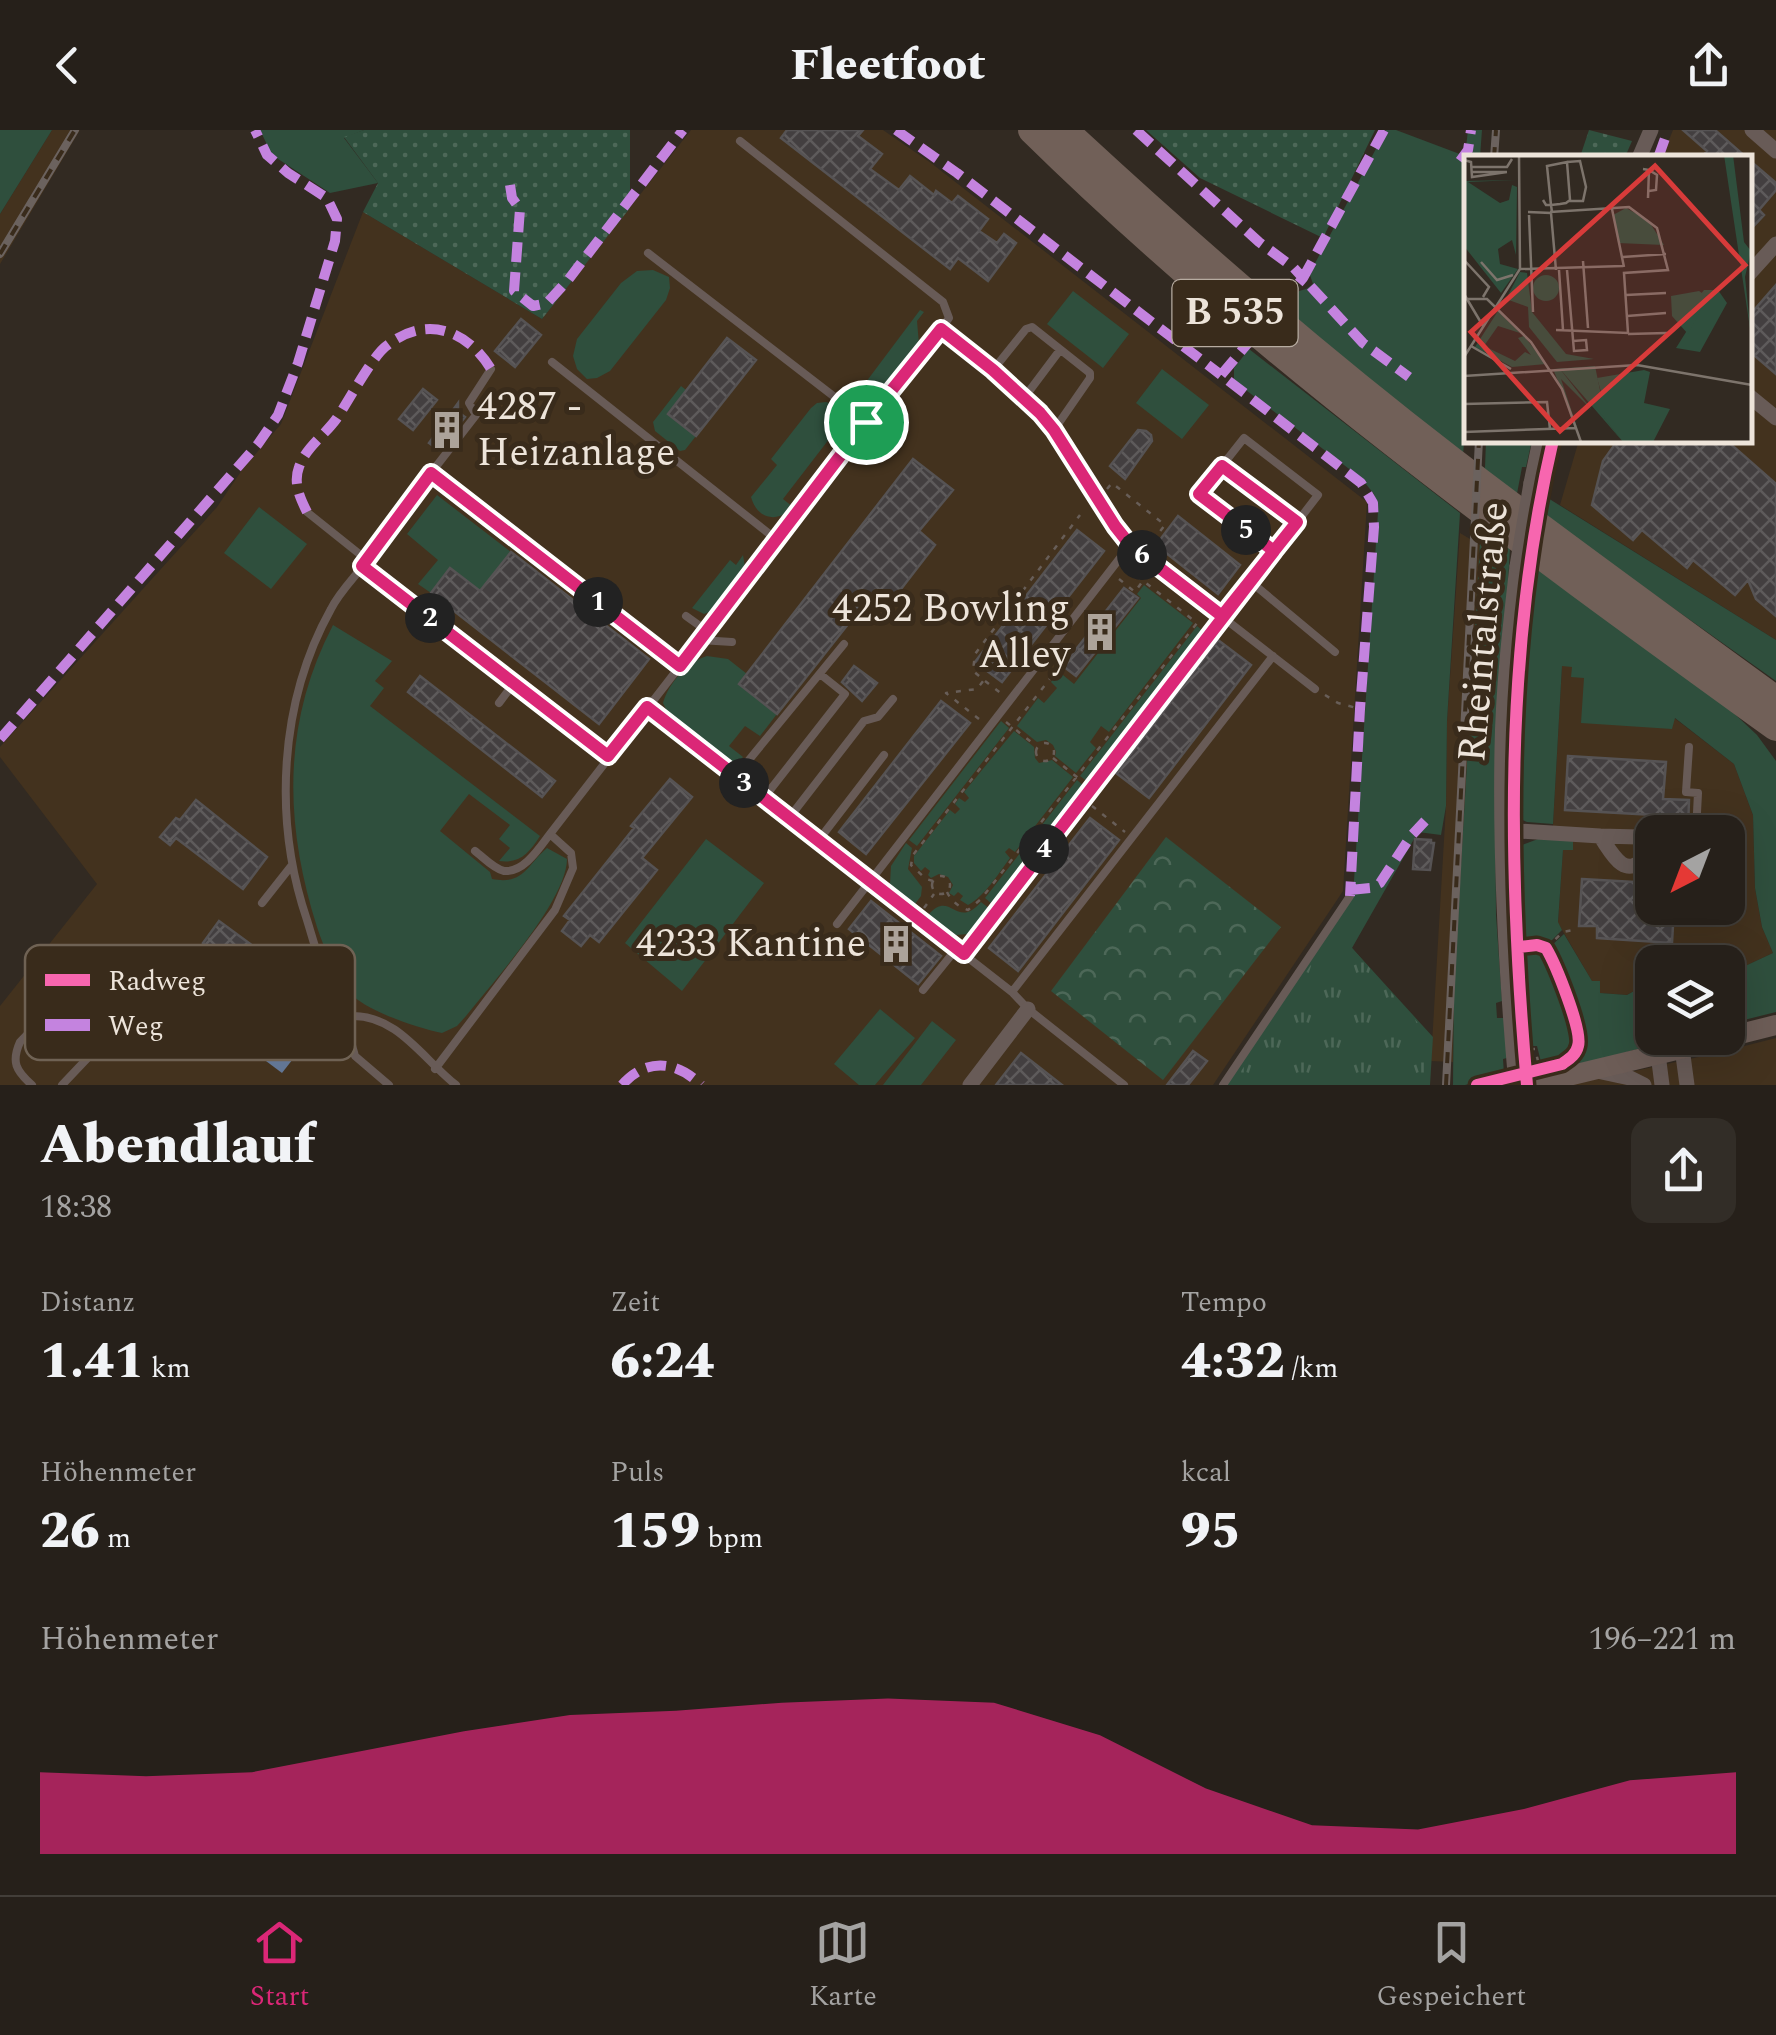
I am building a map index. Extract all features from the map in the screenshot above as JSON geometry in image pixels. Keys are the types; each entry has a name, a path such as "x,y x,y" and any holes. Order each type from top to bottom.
{"highway":[{"name":"B 535","path":"1032,130 1186,272 1294,362 1448,485 1776,728"},
{"name":"B 535","path":"1064,130 1170,229 1451,460 1776,700"},
{"path":"1737,699 1776,750"}],"main road":[{"path":"1745,1033 1776,1025"},
{"path":"1530,1075 1593,1070 1654,1055"}],"street":[{"path":"1640,155 1651,130"},
{"path":"1752,130 1776,151"},
{"path":"1751,273 1776,244"},
{"path":"1751,397 1776,418"},
{"name":"Rheintalstraße","path":"1530,1075 1509,1002 1502,830 1503,728 1517,566 1540,442"},
{"path":"1502,830 1635,837"},
{"path":"1600,836 1620,862 1627,867 1635,866"},
{"path":"970,1085 1028,1009"},
{"path":"1658,1055 1662,1085"},
{"path":"1683,1055 1687,1085"},
{"path":"1593,1070 1644,1085"}],"lane":[{"path":"476,851 505,871 519,868 538,850 949,318 944,302 740,141"},
{"path":"648,254 866,422"},
{"path":"993,370 1026,329 1032,328 1090,373 1054,430"},
{"path":"941,329 993,370 1054,430 1130,545 1315,689"},
{"path":"1024,398 1060,350"},
{"path":"552,362 618,408 777,540"},
{"path":"315,945 292,865 282,748 310,656 332,607 476,415 469,403 491,369"},
{"path":"858,391 885,419"},
{"path":"923,990 960,952 1091,788 1318,495 1244,438 1199,494 1274,551"},
{"path":"1222,466 1297,522"},
{"path":"431,473 680,666"},
{"path":"306,512 608,756"},
{"path":"837,924 1130,545"},
{"path":"1251,582 1335,652"},
{"path":"686,616 707,631"},
{"path":"700,640 732,642"},
{"path":"736,777 844,644"},
{"path":"1012,992 1274,656"},
{"path":"763,799 845,694 820,674"},
{"path":"499,702 514,683"},
{"path":"789,818 864,721 878,717 892,699"},
{"path":"647,707 1012,992 1124,1085"},
{"path":"1689,746 1686,792 1698,793 1697,815"},
{"path":"818,840 884,755"},
{"path":"435,1068 555,910 573,868 571,852 550,834"},
{"path":"262,903 292,865"},
{"path":"1223,1085 1350,896"},
{"path":"355,1016 384,1021 456,1085"},
{"path":"25,1037 14,1054 18,1070 32,1085"},
{"path":"355,1056 389,1085"},
{"path":"62,1085 85,1060"}],"path":[{"path":"1099,500 1113,481 1165,525 1142,554"},
{"path":"1010,699 973,671 975,654 1080,515"},
{"path":"935,893 933,881 943,876 950,882 950,899 962,908 973,908 1197,622 1118,561"},
{"path":"1109,572 1135,592 1143,581"},
{"path":"933,881 916,872 913,855 1059,667"},
{"path":"984,680 977,689 946,693 988,726"},
{"path":"1315,689 1338,703 1360,709"},
{"path":"997,715 1038,746"},
{"path":"1051,744 1052,757 1040,760 1038,746 1051,744"},
{"path":"1052,757 1091,788"},
{"path":"1082,799 1132,838"},
{"path":"935,893 947,892"},
{"path":"917,918 935,893"},
{"path":"1545,949 1563,932 1573,930"},
{"path":"1524,1050 1535,1049 1530,1075"}],"shaded area":[{"path":"52,130 80,130 0,264 0,214"},
{"path":"691,130 883,130 931,163 1367,502 1343,891 1213,1085 0,1085 0,1006 25,975 25,1060 355,1060 355,945 48,945 97,884 0,757 0,747 217,507 281,424 363,212 542,319"},
{"path":"1673,130 1776,130 1776,640 1560,505 1578,442 1751,442 1751,155 1663,155"},
{"path":"1460,533 1480,545 1454,984 1453,1062 1431,1061"},
{"path":"1562,666 1572,666 1584,677 1672,728 1673,717 1734,764 1753,815 1755,888 1762,927 1773,953 1745,966 1745,945 1635,945 1635,991 1627,995 1599,993 1558,923 1563,849 1554,839"},
{"path":"1776,1038 1776,1085 1570,1085 1708,1055 1745,1055 1745,1046"}],"green space":[{"path":"0,130 52,130 0,214"},
{"path":"260,130 364,130 344,138 378,183 330,193 272,155"},
{"path":"364,130 630,130 630,208 542,319 363,212 378,183 344,137"},
{"path":"1146,130 1375,130 1323,238 1200,178"},
{"path":"1386,130 1396,130 1464,156 1463,455 1485,468 1486,442 1532,442 1516,499 1281,313 1299,291 1313,284 1313,267"},
{"path":"1468,130 1482,130 1480,155 1465,155"},
{"path":"1589,130 1632,141 1626,155 1581,155"},
{"path":"653,270 669,277 666,300 610,371 587,379 577,369 573,356 577,339 621,283 637,271"},
{"path":"1073,291 1129,334 1103,368 1047,324"},
{"path":"920,310 924,312 917,321 919,344 887,385 863,386"},
{"path":"1249,349 1460,513 1447,721 1446,806 1441,835 1418,832 1352,948 1433,1037 1430,1085 1227,1085 1353,896 1378,512 1374,494 1361,478 1234,381 1234,368"},
{"path":"1162,369 1209,405 1182,439 1136,403"},
{"path":"681,386 686,390 668,414 696,436 680,451 655,431 653,422"},
{"path":"826,402 836,405 847,418 848,433 843,442 833,434 783,499 793,507 781,516 768,517 758,510 751,497 777,465 771,459 811,408"},
{"path":"437,495 511,552 492,577 607,690 451,569 431,593 418,584 438,560 407,534"},
{"path":"1543,495 1776,640 1776,681 1541,514"},
{"path":"259,507 307,544 271,589 224,553"},
{"path":"1481,526 1510,548 1495,804 1502,1001 1496,1003 1497,1018 1504,1018 1507,1058 1503,1059 1504,1075 1453,1085 1454,984"},
{"path":"743,555 745,567 712,611 704,614 692,608 730,560 736,565"},
{"path":"1532,561 1723,703 1757,735 1776,761 1776,1012 1745,1020 1745,966 1773,953 1762,927 1755,888 1753,815 1734,764 1675,718 1672,729 1581,723 1584,678 1571,677 1572,667 1562,666 1553,824 1527,822 1518,818 1520,711"},
{"path":"1144,585 1193,623 1109,732 1101,726 1090,742 1096,748 1076,773 1055,756 1053,745 1046,740 1037,742 1017,726 1038,698 1044,703 1057,688 1051,682 1058,671 1074,684 1141,598 1137,594"},
{"path":"333,625 392,661 375,681 384,688 370,706 540,836 523,856 499,861 510,848 499,839 510,825 469,794 440,831 490,872 492,879 518,877 547,848 567,859 555,896 527,940 457,1026 442,1033 387,1015 355,997 355,945 324,945 317,927 298,850 294,812 297,736 316,662"},
{"path":"1197,626 1203,631 1201,636 1088,782 1080,776"},
{"path":"707,656 728,659 747,674 739,684 777,714 760,736 745,726 729,746 743,757 734,768 677,724 663,703 680,674"},
{"path":"1001,721 1009,728 917,846 909,840"},
{"path":"1014,731 1034,747 1039,763 1052,760 1073,777 1015,852 1009,848 1005,852 1010,858 986,890 968,905 960,900 963,896 958,892 954,896 949,893 953,885 948,877 939,874 931,878 930,871 925,867 921,871 914,863 914,856 950,810 955,814 960,809 955,804 959,798 965,802 969,798 964,792"},
{"path":"1077,780 1085,787 993,905 985,898"},
{"path":"1166,837 1281,927 1163,1080 1051,991"},
{"path":"706,839 764,883 682,991 625,943"},
{"path":"1538,839 1573,840 1573,850 1563,850 1558,922 1562,930 1549,943 1531,941 1520,931 1517,847"},
{"path":"906,843 912,848 908,869 922,887 915,904 890,884 891,866"},
{"path":"981,902 990,909 968,934 956,935 928,915 942,906 965,912"},
{"path":"1564,934 1592,981 1600,981 1600,993 1627,995 1635,991 1635,1050 1565,1069 1563,1066 1579,1050 1580,1027 1551,946"},
{"path":"1352,948 1426,1032 1424,1079 1386,1085 1232,1085 1318,954"},
{"path":"1535,950 1549,958 1568,1006 1575,1044 1569,1055 1542,1066 1537,1046 1527,1046 1523,960"},
{"path":"880,1009 915,1038 875,1085 859,1085 834,1064"},
{"path":"932,1021 956,1040 921,1085 883,1085"}],"water":[{"path":"265,1060 292,1060 282,1073"}],"building":[{"path":"787,130 863,130 858,136 882,154 870,169 899,190 910,176 934,195 936,191 952,203 958,196 988,219 979,231 997,243 1004,234 1016,243 988,281 958,258 950,269 781,138"},
{"path":"1683,130 1715,130 1744,155 1704,155 1707,151"},
{"path":"1751,162 1776,183 1776,190 1759,210 1764,215 1751,229"},
{"path":"1776,285 1776,374 1751,353 1751,314"},
{"path":"521,319 541,335 515,367 495,351"},
{"path":"727,338 756,360 696,436 668,414"},
{"path":"423,389 437,400 413,430 399,419"},
{"name":"4287 - Heizanlage","path":"458,403 458,412 465,417 439,450 429,443"},
{"path":"1138,430 1146,431 1152,441 1125,479 1110,466"},
{"path":"1617,442 1728,442 1776,484 1776,616 1756,599 1748,580 1735,595 1693,560 1687,568 1642,530 1633,540 1592,505 1603,461"},
{"path":"913,459 953,490 919,531 935,545 891,602 875,590 777,714 739,684"},
{"path":"1178,516 1240,565 1218,594 1156,545"},
{"path":"1077,530 1104,551 1002,682 975,662"},
{"path":"511,552 649,659 599,724 431,593 450,568 480,591"},
{"name":"4252 Bowling Alley","path":"1124,588 1138,598 1076,676 1063,666"},
{"path":"1218,640 1251,665 1149,798 1116,773"},
{"path":"854,666 877,683 862,701 842,682"},
{"path":"420,676 555,781 542,797 408,692"},
{"path":"941,701 970,723 866,854 839,832"},
{"path":"1568,756 1666,762 1663,799 1689,800 1688,815 1565,810"},
{"path":"670,779 692,797 642,858 657,870 599,942 590,935 581,946 562,931 570,920 564,916"},
{"path":"196,800 267,857 243,889 176,838 170,845 160,837"},
{"path":"1090,818 1119,840 1018,971 989,948"},
{"path":"1415,839 1434,843 1430,870 1413,869"},
{"path":"1582,879 1635,882 1635,925 1673,925 1672,943 1597,938 1597,926 1579,926"},
{"name":"4233 Kantine","path":"871,901 941,956 918,984 849,929"},
{"path":"219,921 252,945 206,945 203,943"},
{"path":"1193,1051 1207,1061 1188,1085 1167,1085"},
{"path":"1021,1053 1039,1067 1062,1085 996,1085"}],"railway":[{"path":"0,254 75,130"},
{"path":"1494,155 1496,130"},
{"path":"1446,1085 1479,442"}],"marked path":[{"path":"0,739 258,444 278,415 335,241 337,219 327,198 267,155 255,130"},
{"path":"510,185 512,198 520,209 514,291 533,306 547,303 683,130"},
{"path":"896,130 1221,375"},
{"path":"1136,130 1303,278 1221,375 1361,483 1373,503 1350,896"},
{"path":"1384,130 1303,278 1363,343 1409,377"},
{"path":"1464,155 1471,130"},
{"path":"1659,155 1668,130"},
{"path":"1460,161 1464,156"},
{"path":"307,512 297,485 302,460 337,418 385,347 414,331 443,331 469,344 491,369"},
{"path":"1350,890 1380,883 1425,821"},
{"path":"622,1085 641,1070 661,1066 681,1071 701,1085"}],"cycle path":[{"path":"1527,1085 1514,842 1518,680 1537,519 1553,442"},
{"path":"1477,1085 1562,1064 1578,1046 1572,1012 1546,948 1519,947"}],"place":[{"name":"4287 - Heizanlage","path":"447,430"},
{"name":"4252 Bowling Alley","path":"1100,632"},
{"name":"4233 Kantine","path":"896,944"}],"route":[{"path":"866,422 680,666 431,473 362,566 608,756 647,707 964,954 1222,616 1274,551 1199,494 1222,466 1297,522 1251,582 1222,616 1130,545 1040,413 941,329 866,422"}]}
